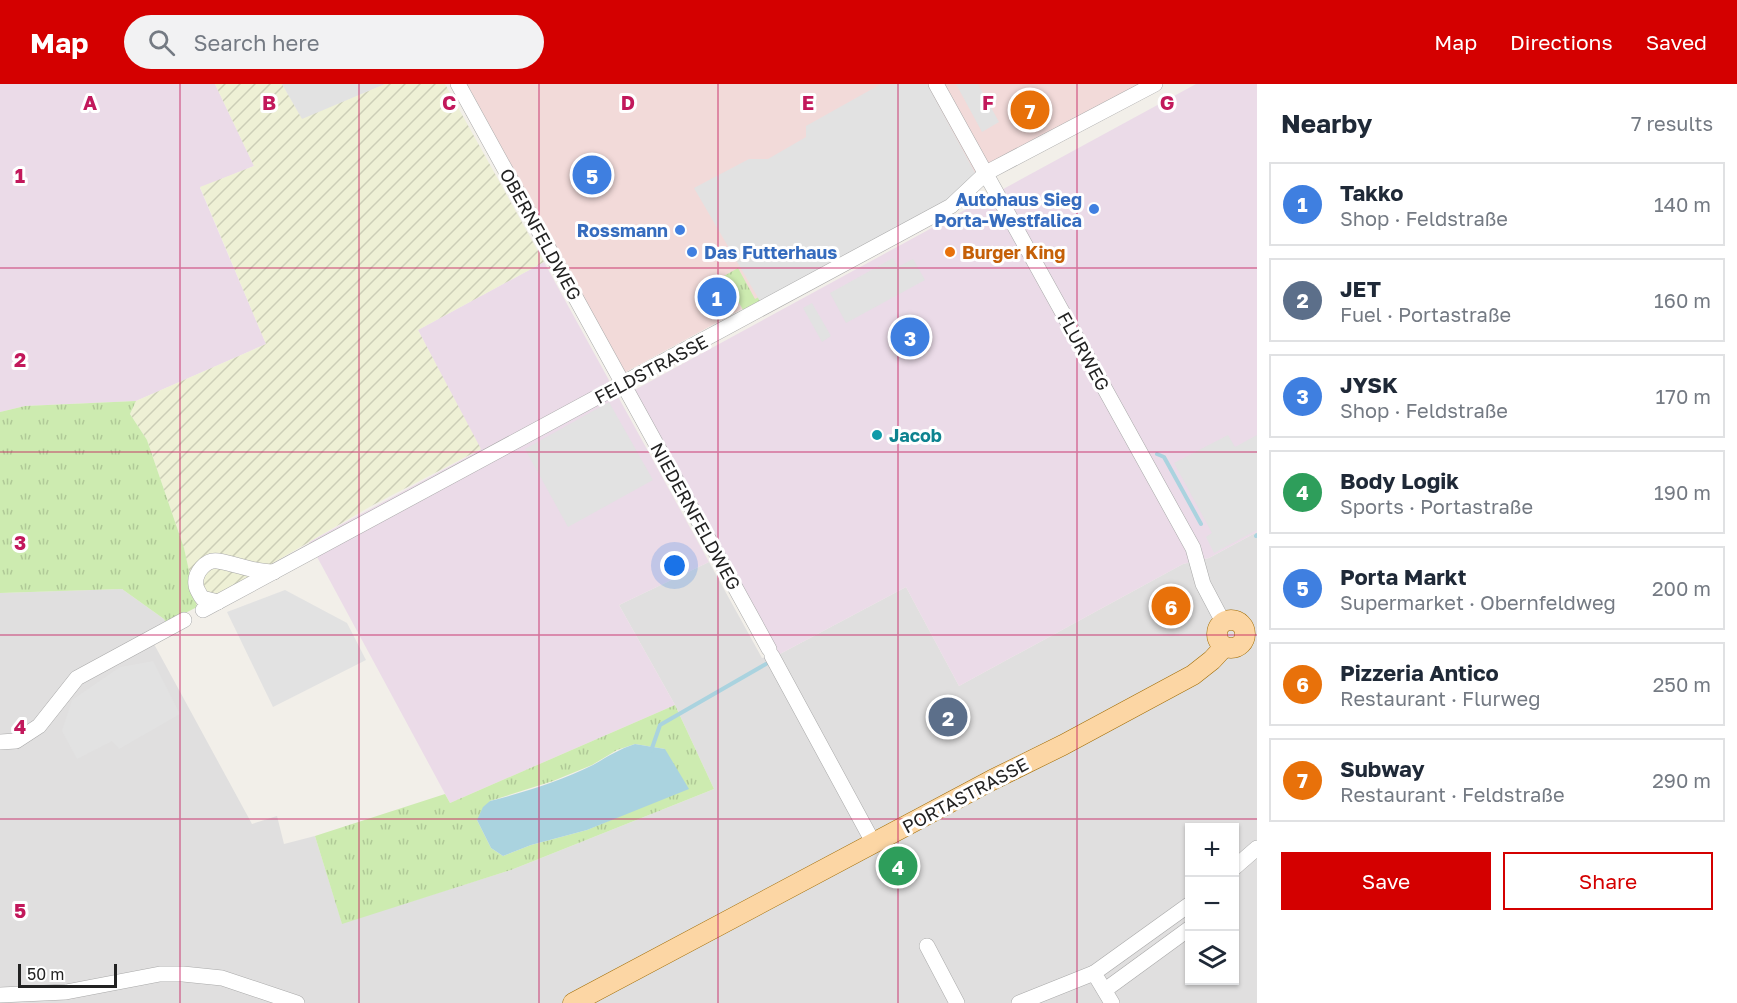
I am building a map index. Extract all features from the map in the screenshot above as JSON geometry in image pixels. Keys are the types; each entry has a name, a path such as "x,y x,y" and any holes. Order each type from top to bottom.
{"main road":[{"path":"1231,620 1239,622 1251,635 1236,648 1224,646 1216,634 1223,622 1231,620"},
{"name":"PORTASTRASSE","path":"573,1003 1193,675 1212,660 1224,646"}],"street":[{"name":"OBERNFELDWEG","path":"458,84 623,384"},
{"name":"FLURWEG","path":"936,84 1193,548 1203,584 1223,622"},
{"name":"FELDSTRASSE","path":"203,610 951,206 986,173 1155,84"},
{"name":"NIEDERNFELDWEG","path":"623,384 874,844"},
{"path":"218,602 202,598 196,586 198,571 208,562 216,560 249,570 274,572"},
{"path":"0,742 16,741 39,726 77,678 184,620"},
{"path":"1239,864 1257,848"},
{"path":"1018,1003 1094,973 1185,908"},
{"path":"1094,973 1109,997 1186,931"},
{"path":"927,946 957,1003"},
{"path":"0,995 66,993 160,974 183,974 222,978 297,1003"}],"shaded area":[{"path":"0,84 215,84 254,166 200,188 266,344 136,401 25,406 0,412"},
{"path":"282,84 385,84 302,119"},
{"path":"467,84 1157,84 624,373"},
{"path":"881,84 927,84 980,182 761,303 694,188 749,159 768,159 806,137 806,126"},
{"path":"956,84 978,84 999,122 982,132"},
{"path":"1196,84 1257,84 1257,532 1209,558 1183,564 959,686 906,587 778,655 629,393"},
{"path":"893,258 898,267 913,259 925,280 846,323 830,293"},
{"path":"544,262 709,562 619,605 675,705 450,803 309,542 480,450 418,330"},
{"path":"812,303 831,336 822,342 803,308"},
{"path":"609,402 653,480 568,527 525,449"},
{"path":"1228,435 1235,447 1257,435 1257,530 1214,553 1206,537 1212,533 1174,463"},
{"path":"1257,532 1257,1003 0,1003 0,593 122,589 164,619 173,633 154,644 252,824 277,816 284,844 315,836 342,923 511,870 714,789 675,705 619,605 709,562 762,658 778,655 906,587 959,686 1183,564 1209,558"},
{"path":"285,590 347,623 366,660 273,707 227,612"},
{"path":"153,661 180,714 119,749 112,741 77,759 62,731 72,700 120,667"}],"green space":[{"path":"215,84 282,84 302,118 385,84 445,84 544,262 418,330 481,449 373,505 197,607 184,548 147,440 130,414 136,401 266,344 200,187 254,166"},
{"path":"738,268 755,299 772,290 774,293 743,310 724,276"},
{"path":"136,401 130,414 147,440 184,548 197,607 166,623 164,619 122,589 0,593 0,412 25,406"},
{"path":"675,705 714,789 511,870 342,924 315,836 445,794 450,803","holes":["635,744 665,749 632,811 587,830 531,845 503,856 491,848 477,820 490,801 553,781 592,765 617,750"]}],"water":[{"path":"635,744 665,749 689,789 587,830 531,845 503,856 491,848 477,820 483,807 490,801 568,776"}],"waterway":[{"path":"1157,454 1164,457 1201,524"},
{"path":"651,751 660,725 766,664"}],"place":[{"name":"Subway","path":"1030,110"},
{"name":"Porta Markt","path":"592,175"},
{"name":"Autohaus Sieg Porta-Westfalica","path":"1094,209"},
{"name":"Rossmann","path":"680,230"},
{"name":"Das Futterhaus","path":"692,252"},
{"name":"Burger King","path":"950,252"},
{"name":"Takko","path":"717,297"},
{"name":"JYSK","path":"910,337"},
{"name":"Jacob","path":"877,435"},
{"name":"Pizzeria Antico","path":"1171,606"},
{"name":"JET","path":"948,717"},
{"name":"Body Logik","path":"898,866"}]}
